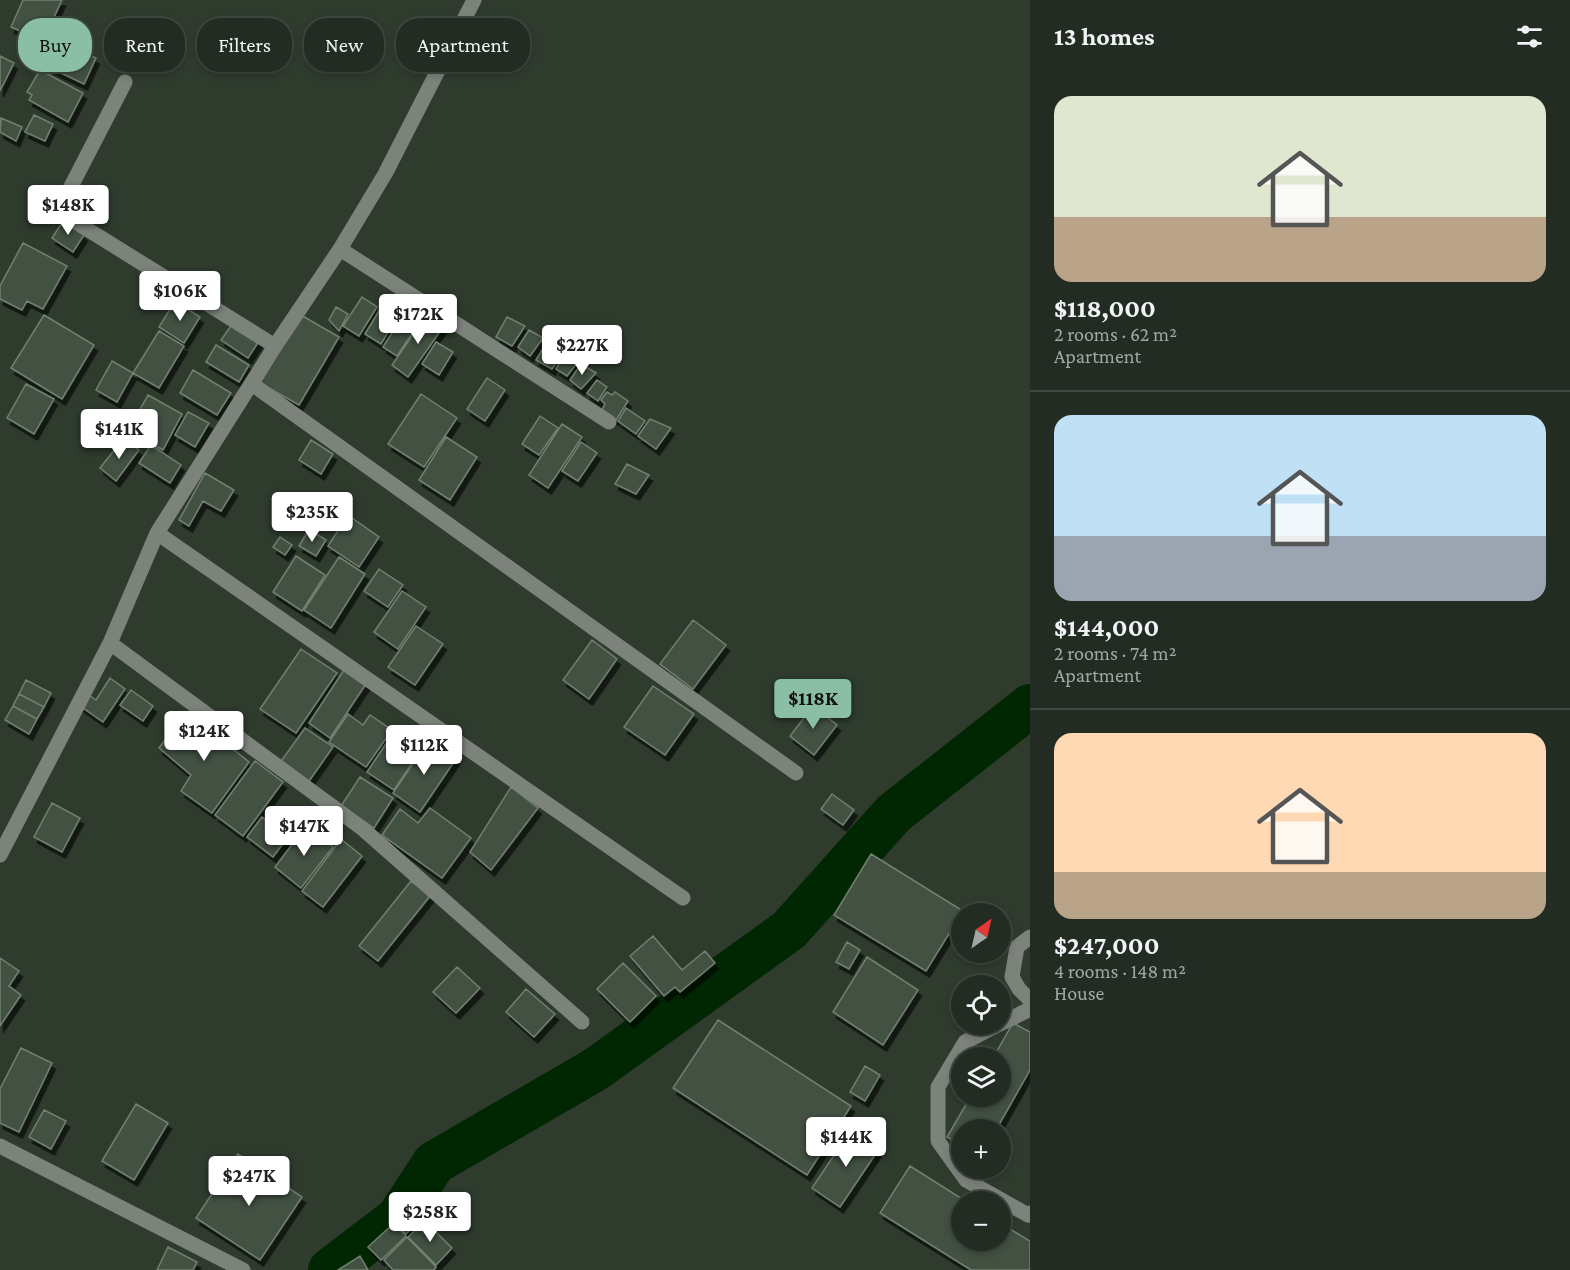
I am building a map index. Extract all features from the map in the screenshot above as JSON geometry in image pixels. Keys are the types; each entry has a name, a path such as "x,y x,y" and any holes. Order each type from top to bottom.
{"street":[{"path":"0,855 110,643 157,533 386,174 474,0"},
{"path":"125,82 62,204 61,211 275,346"},
{"path":"340,249 609,422"},
{"path":"252,384 796,773"},
{"path":"157,533 683,898"},
{"path":"110,643 363,830 582,1022"},
{"path":"1030,937 1017,947 1012,977 1030,999"},
{"path":"1011,1018 1030,1009"},
{"path":"979,1035 965,1042 938,1087 938,1141 966,1180 1029,1215 1030,1213"},
{"path":"0,1146 243,1270"}],"building":[{"path":"23,0 62,0 54,18 18,18 18,30 11,27"},
{"path":"0,56 14,63 0,91"},
{"path":"39,72 44,72 83,93 68,122 29,100 32,95 27,92"},
{"path":"59,72 90,72 84,84"},
{"path":"34,115 53,124 45,141 25,132"},
{"path":"1,118 22,127 16,141 0,132"},
{"path":"63,221 84,235 73,252 52,238"},
{"path":"23,243 67,266 43,309 27,301 22,310 0,299 0,286"},
{"path":"362,297 377,307 359,336 343,326"},
{"path":"175,301 200,317 184,343 159,327"},
{"path":"382,306 398,316 381,344 365,334"},
{"path":"336,307 348,314 339,331 329,320"},
{"path":"427,314 444,326 408,377 392,365"},
{"path":"44,315 94,345 62,399 11,368"},
{"path":"301,315 339,337 299,405 260,383"},
{"path":"507,317 525,326 512,346 496,337"},
{"path":"401,319 415,329 397,356 383,347"},
{"path":"233,323 259,341 248,358 221,340"},
{"path":"529,330 543,338 530,356 518,347"},
{"path":"159,331 184,346 159,388 133,373"},
{"path":"436,342 453,352 439,375 422,364"},
{"path":"547,342 563,353 552,369 536,360"},
{"path":"216,345 249,365 239,382 206,362"},
{"path":"565,354 577,363 567,376 556,369"},
{"path":"112,361 133,373 117,402 96,390"},
{"path":"581,364 596,373 581,389 570,380"},
{"path":"193,370 231,393 217,415 180,393"},
{"path":"487,378 505,390 485,421 467,409"},
{"path":"597,380 607,387 598,401 587,393"},
{"path":"26,384 54,399 34,434 7,418"},
{"path":"607,392 612,395 615,392 628,401 616,420 602,410 605,404 601,400"},
{"path":"421,394 457,418 424,467 388,444"},
{"path":"148,395 182,414 163,450 128,431"},
{"path":"626,408 645,421 636,434 618,421"},
{"path":"188,412 209,423 195,447 175,435"},
{"path":"540,416 558,428 539,455 522,444"},
{"path":"650,419 671,428 656,449 638,436"},
{"path":"562,424 582,437 548,488 529,475"},
{"path":"446,437 477,457 450,500 419,480"},
{"path":"123,439 139,450 116,481 100,468"},
{"path":"311,440 333,454 321,474 299,460"},
{"path":"581,442 597,453 578,481 562,471"},
{"path":"151,445 181,465 170,483 139,463"},
{"path":"627,464 649,475 636,494 615,484"},
{"path":"205,473 234,490 221,511 203,501 189,526 179,520"},
{"path":"348,515 379,537 359,567 328,546"},
{"path":"309,529 326,540 316,556 299,546"},
{"path":"280,537 292,545 285,555 273,547"},
{"path":"296,556 325,575 302,611 273,592"},
{"path":"339,557 365,574 331,628 304,610"},
{"path":"379,569 403,585 388,607 364,591"},
{"path":"402,591 426,607 398,649 374,632"},
{"path":"693,620 726,645 693,689 660,664"},
{"path":"416,626 443,644 415,685 388,667"},
{"path":"592,640 617,659 589,699 563,680"},
{"path":"301,649 337,673 296,733 260,709"},
{"path":"344,670 366,684 330,738 309,723"},
{"path":"110,678 125,689 103,722 79,705 86,693 96,700"},
{"path":"26,680 51,693 44,707 19,694"},
{"path":"653,686 694,714 665,755 624,727"},
{"path":"131,690 153,706 143,721 120,705"},
{"path":"19,694 44,707 37,719 13,706"},
{"path":"13,706 37,719 29,734 5,720"},
{"path":"813,706 837,725 814,755 790,736"},
{"path":"186,712 249,762 212,813 181,791 191,775 159,748"},
{"path":"348,714 363,725 370,715 392,730 366,767 329,742"},
{"path":"398,726 425,744 394,790 367,772"},
{"path":"305,728 333,747 307,784 279,764"},
{"path":"429,740 456,759 420,812 393,793"},
{"path":"255,761 283,782 243,836 215,815"},
{"path":"360,777 393,798 374,828 341,806"},
{"path":"511,787 538,808 491,870 470,852"},
{"path":"832,794 854,810 843,825 821,809"},
{"path":"52,803 80,818 62,852 34,837"},
{"path":"430,808 471,838 442,878 382,835 400,809 418,823"},
{"path":"262,817 288,837 273,857 247,837"},
{"path":"306,826 333,847 301,888 275,867"},
{"path":"341,839 362,856 323,907 302,891"},
{"path":"871,854 951,904 951,930 926,971 834,915"},
{"path":"411,881 430,896 378,961 359,946"},
{"path":"653,936 682,970 705,951 715,963 680,992 675,987 664,996 630,956"},
{"path":"847,942 860,950 849,969 836,962"},
{"path":"867,957 918,990 883,1045 833,1012"},
{"path":"0,958 19,971 9,986 21,995 0,1026"},
{"path":"623,963 656,996 630,1022 597,989"},
{"path":"457,967 480,988 456,1013 433,992"},
{"path":"526,989 555,1014 534,1037 506,1012"},
{"path":"718,1020 851,1106 807,1175 673,1088"},
{"path":"1013,1023 1030,1032 1030,1070 1011,1104 1011,1047 999,1047 1006,1035 1011,1035"},
{"path":"21,1048 52,1063 19,1132 0,1123 0,1089"},
{"path":"865,1066 880,1075 865,1101 850,1092"},
{"path":"136,1104 168,1123 134,1180 102,1161"},
{"path":"965,1107 1009,1107 1002,1119 958,1119"},
{"path":"44,1110 66,1121 51,1149 29,1137"},
{"path":"851,1130 879,1149 840,1207 812,1188"},
{"path":"238,1154 302,1197 260,1260 196,1218"},
{"path":"910,1166 951,1192 951,1251 1011,1251 1011,1230 1030,1241 1030,1270 971,1270 880,1213"},
{"path":"414,1204 426,1215 406,1234 395,1223"},
{"path":"425,1221 452,1248 436,1265 408,1237"},
{"path":"394,1223 406,1236 381,1260 368,1247"},
{"path":"407,1237 436,1267 434,1270 393,1270 384,1260"},
{"path":"168,1247 197,1262 193,1270 157,1270"},
{"path":"360,1256 368,1270 338,1270"}],"waterway":[{"path":"330,1270 398,1218 434,1163 596,1069 789,930 894,813 1030,706"}]}
